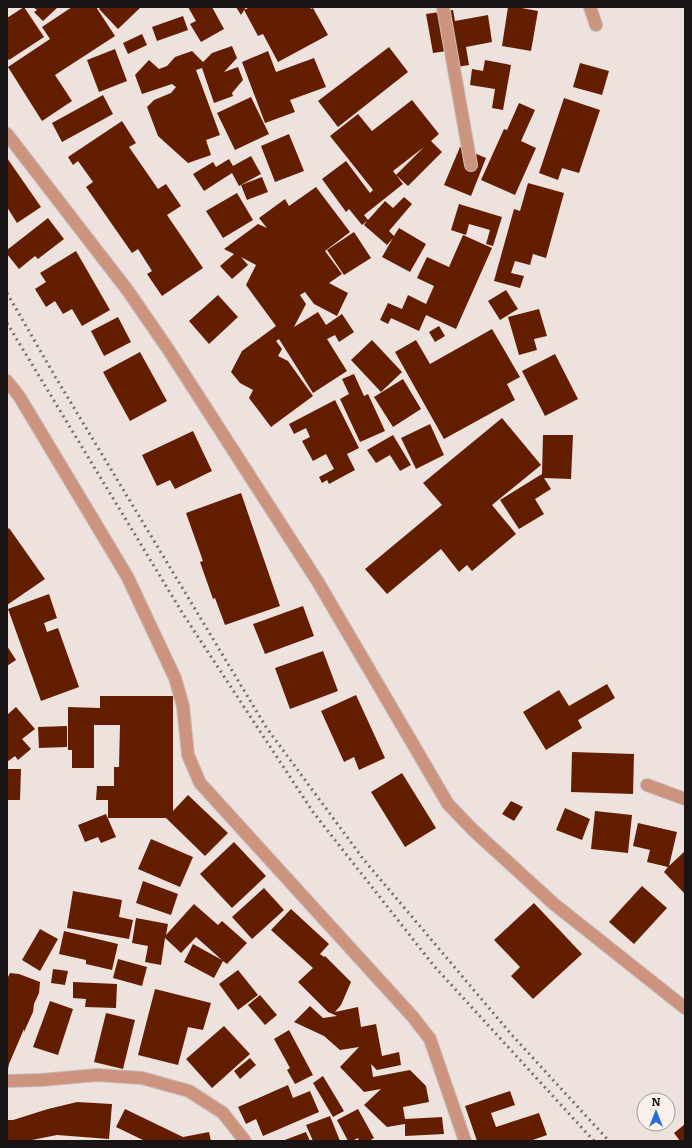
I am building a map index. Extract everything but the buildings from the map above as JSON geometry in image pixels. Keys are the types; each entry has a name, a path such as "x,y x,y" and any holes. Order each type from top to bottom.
{"street":[{"path":"443,7 471,165"},
{"path":"590,7 596,25"},
{"path":"7,134 128,291 168,349 318,582 448,804 473,830 554,904 685,1008"},
{"path":"7,381 19,396 127,576 175,678 182,706 188,755 200,783 413,1017 430,1039 465,1141"},
{"path":"647,786 685,799"},
{"path":"7,1081 41,1080 97,1075 142,1078 189,1091 223,1113 245,1141"}],"railway":[{"path":"7,293 56,378 266,727 364,860 511,1034 609,1141"},
{"path":"7,323 183,614 313,812 434,966 594,1141"}]}
